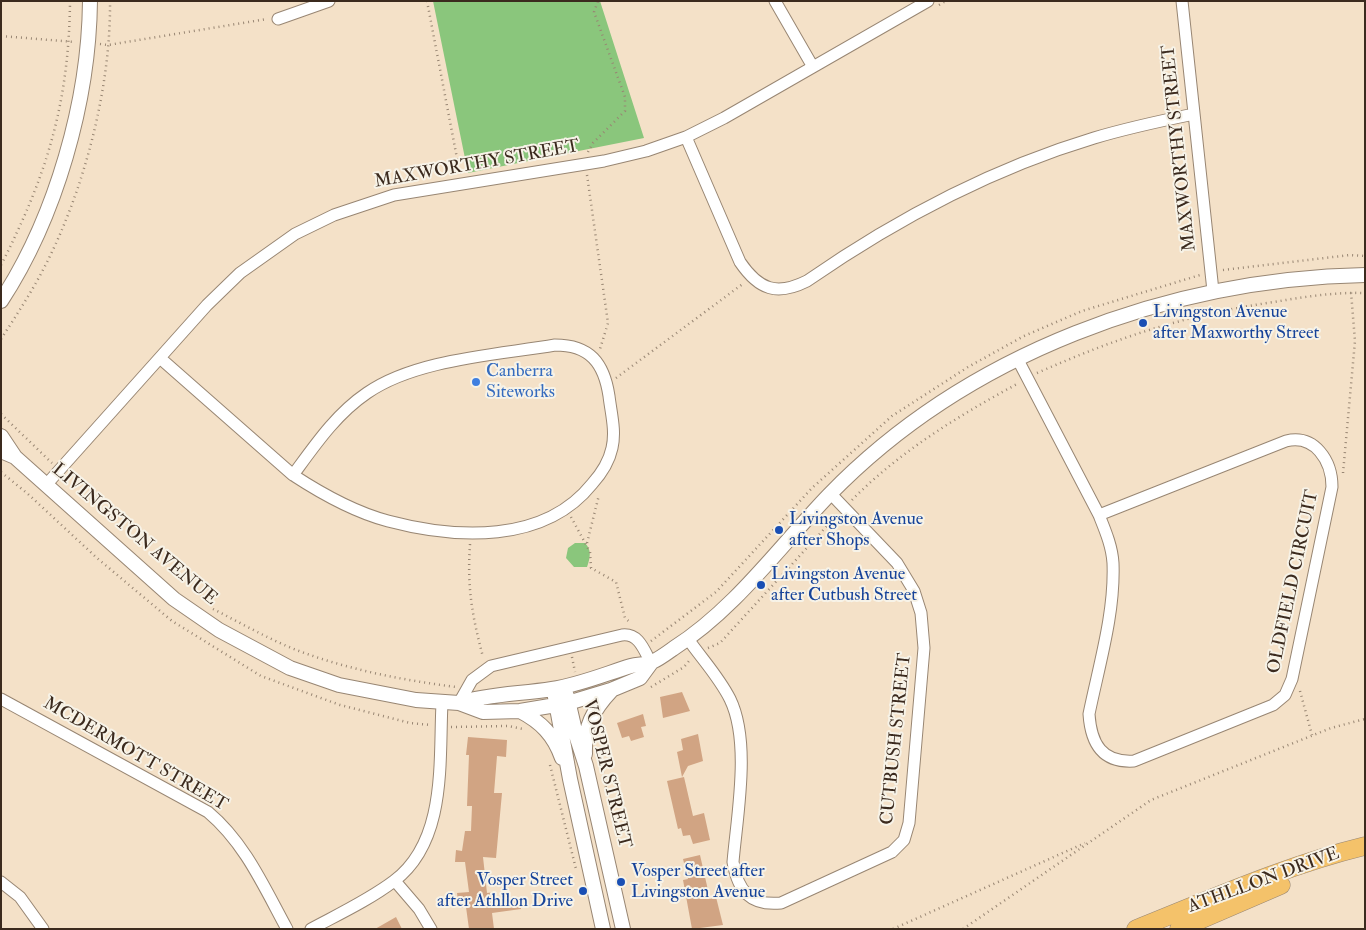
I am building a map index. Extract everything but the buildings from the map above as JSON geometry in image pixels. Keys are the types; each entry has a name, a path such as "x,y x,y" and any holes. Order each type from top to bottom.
{"main road":[{"name":"ATHLLON DRIVE","path":"1136,929 1252,883 1343,851 1365,846"},
{"name":"ATHLLON DRIVE","path":"1179,929 1365,850"}],"street":[{"path":"1,301 13,283 44,221 60,177 78,109 90,1"},
{"path":"278,18 329,1"},
{"path":"775,1 813,67"},
{"name":"MAXWORTHY STREET","path":"46,485 207,305 240,273 295,234 334,215 374,200 462,184 589,170 686,137 724,118 928,1"},
{"name":"MAXWORTHY STREET","path":"1182,1 1214,291"},
{"path":"686,137 740,262 751,278 762,286 777,290 792,288 899,222 995,174 1093,138 1194,114"},
{"name":"LIVINGSTON AVENUE","path":"459,703 483,712 520,711 563,705 611,690 640,678 651,663 688,639 732,599 831,494 920,419 968,388 1018,360 1089,328 1130,313 1214,291 1293,279 1365,275"},
{"path":"160,358 293,475 341,503 368,515 429,530 471,533 524,528 572,512 602,472 612,448 614,430 607,382 600,367 599,355 570,345 555,346 425,367 396,377 368,393 342,414 319,439 293,475"},
{"name":"OLDFIELD CIRCUIT","path":"1018,360 1099,515 1108,538 1113,561 1109,613 1089,714 1090,730 1099,749 1109,758 1122,762 1134,761 1273,705 1285,695 1292,679 1332,487 1328,464 1321,452 1305,441 1286,441 1099,515"},
{"name":"LIVINGSTON AVENUE","path":"1,436 15,457 174,599 242,644 290,668 339,685 390,696 442,703 459,703 563,684 634,665 651,663"},
{"name":"LIVINGSTON AVENUE","path":"1,450 15,457"},
{"name":"CUTBUSH STREET","path":"688,639 730,700 738,722 741,760 733,862 736,878 748,896 760,903 781,903 892,852 904,840 909,823 924,648 923,624 914,591 904,572 831,494"},
{"path":"459,703 472,680 491,666 628,634 633,636 643,648 651,663"},
{"name":"VOSPER STREET","path":"563,684 563,705 570,780 604,929"},
{"path":"586,766 584,743 588,721 596,707 611,690"},
{"name":"MCDERMOTT STREET","path":"1,699 208,812 225,826 240,844 287,929"},
{"path":"311,929 375,894 394,881 418,855 432,821 437,797 442,703"},
{"name":"VOSPER STREET","path":"563,705 586,766 623,929"},
{"path":"520,711 538,720 550,732 558,747 570,780"},
{"path":"394,881 419,909 431,929"},
{"path":"1,882 20,898 43,929"}],"path":[{"path":"1,265 28,210 42,174 64,90 70,42 70,1"},
{"path":"110,1 108,45 264,20"},
{"path":"427,1 462,184"},
{"path":"598,1 594,12 625,97 625,111 594,143 586,156 608,323 599,355"},
{"path":"1,36 70,42"},
{"path":"578,175 589,170"},
{"path":"643,648 716,592 812,488 892,416 968,367 1024,336 1082,311 1211,273 1253,266 1350,255 1365,256"},
{"path":"613,373 614,380 751,278"},
{"path":"646,690 684,667 698,654 720,643 861,490 916,445 944,426 1028,378 1101,345 1178,320 1222,310 1291,299 1350,292 1365,293"},
{"path":"1,414 59,470"},
{"path":"586,544 600,491 592,501"},
{"path":"565,521 572,512 590,552 591,568 616,582 626,618 635,625"},
{"path":"471,533 468,578 471,612 483,657 476,662"},
{"path":"205,604 298,650 351,668 403,680 457,687 460,679"},
{"path":"647,634 652,640"},
{"path":"563,684 576,675 570,647"},
{"path":"963,929 1151,800 1331,728 1365,719"},
{"path":"598,747 608,797"},
{"path":"893,929 1093,840"}],"green space":[{"path":"433,1 600,1 644,138 468,173"},
{"path":"575,543 585,543 589,548 590,557 587,567 574,567 566,558 568,548"}],"place":[{"name":"Livingston Avenue after Maxworthy Street","path":"1143,323"},
{"name":"Canberra Siteworks","path":"476,382"},
{"name":"Livingston Avenue after Shops","path":"779,530"},
{"name":"Livingston Avenue after Cutbush Street","path":"761,585"},
{"name":"Vosper Street after Livingston Avenue","path":"621,882"},
{"name":"Vosper Street after Athllon Drive","path":"583,891"}]}
